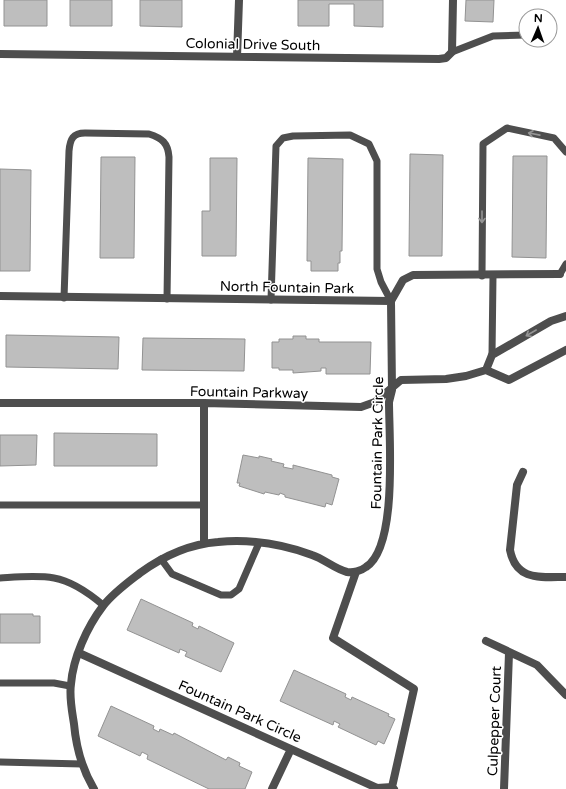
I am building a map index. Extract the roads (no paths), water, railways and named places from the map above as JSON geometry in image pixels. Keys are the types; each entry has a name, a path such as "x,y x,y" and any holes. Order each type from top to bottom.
{"street":[{"path":"237,56 239,0"},
{"path":"452,52 453,0"},
{"name":"Colonial Drive South","path":"0,54 439,59 446,58 452,52"},
{"path":"392,301 402,280 413,275 493,276 560,274"},
{"name":"North Fountain Park","path":"0,296 392,301"},
{"name":"Fountain Park Circle","path":"79,653 377,788 393,788 414,689 333,638 356,572 366,568 373,561 382,546 388,514 389,402 392,390 392,301"},
{"path":"566,316 551,321 492,355 486,370 508,380 566,350"},
{"name":"Fountain Parkway","path":"0,403 204,403 361,407 375,402 392,390 401,380 446,379 466,376 486,370"},
{"path":"204,403 204,543"},
{"path":"523,472 517,485 510,550 512,558 518,569 528,575 537,577 566,577"},
{"path":"94,789 82,764 76,739 70,686 79,653 89,628 103,605 124,585 161,559 204,543 241,541 282,546 312,555 347,572 356,572"},
{"path":"486,641 537,666 566,695"},
{"name":"Culpepper Court","path":"504,789 509,653"},
{"path":"272,789 291,748"}],"lane":[{"path":"452,52 493,36 518,35"},
{"path":"482,276 483,144 507,128 554,138 566,152"},
{"path":"64,298 69,151 72,138 76,134 86,132 149,134 158,137 167,146 169,158 167,299"},
{"path":"271,300 276,146 283,138 293,136 350,135 369,144 377,161 377,269 381,282 392,301"},
{"path":"560,274 566,264"},
{"path":"492,355 493,276"},
{"path":"0,505 204,505"},
{"path":"161,559 172,574 221,594 231,595 239,590 259,543"},
{"path":"0,578 54,578 95,598 103,605"},
{"path":"0,683 54,683 70,686"},
{"path":"0,762 82,764"}]}
